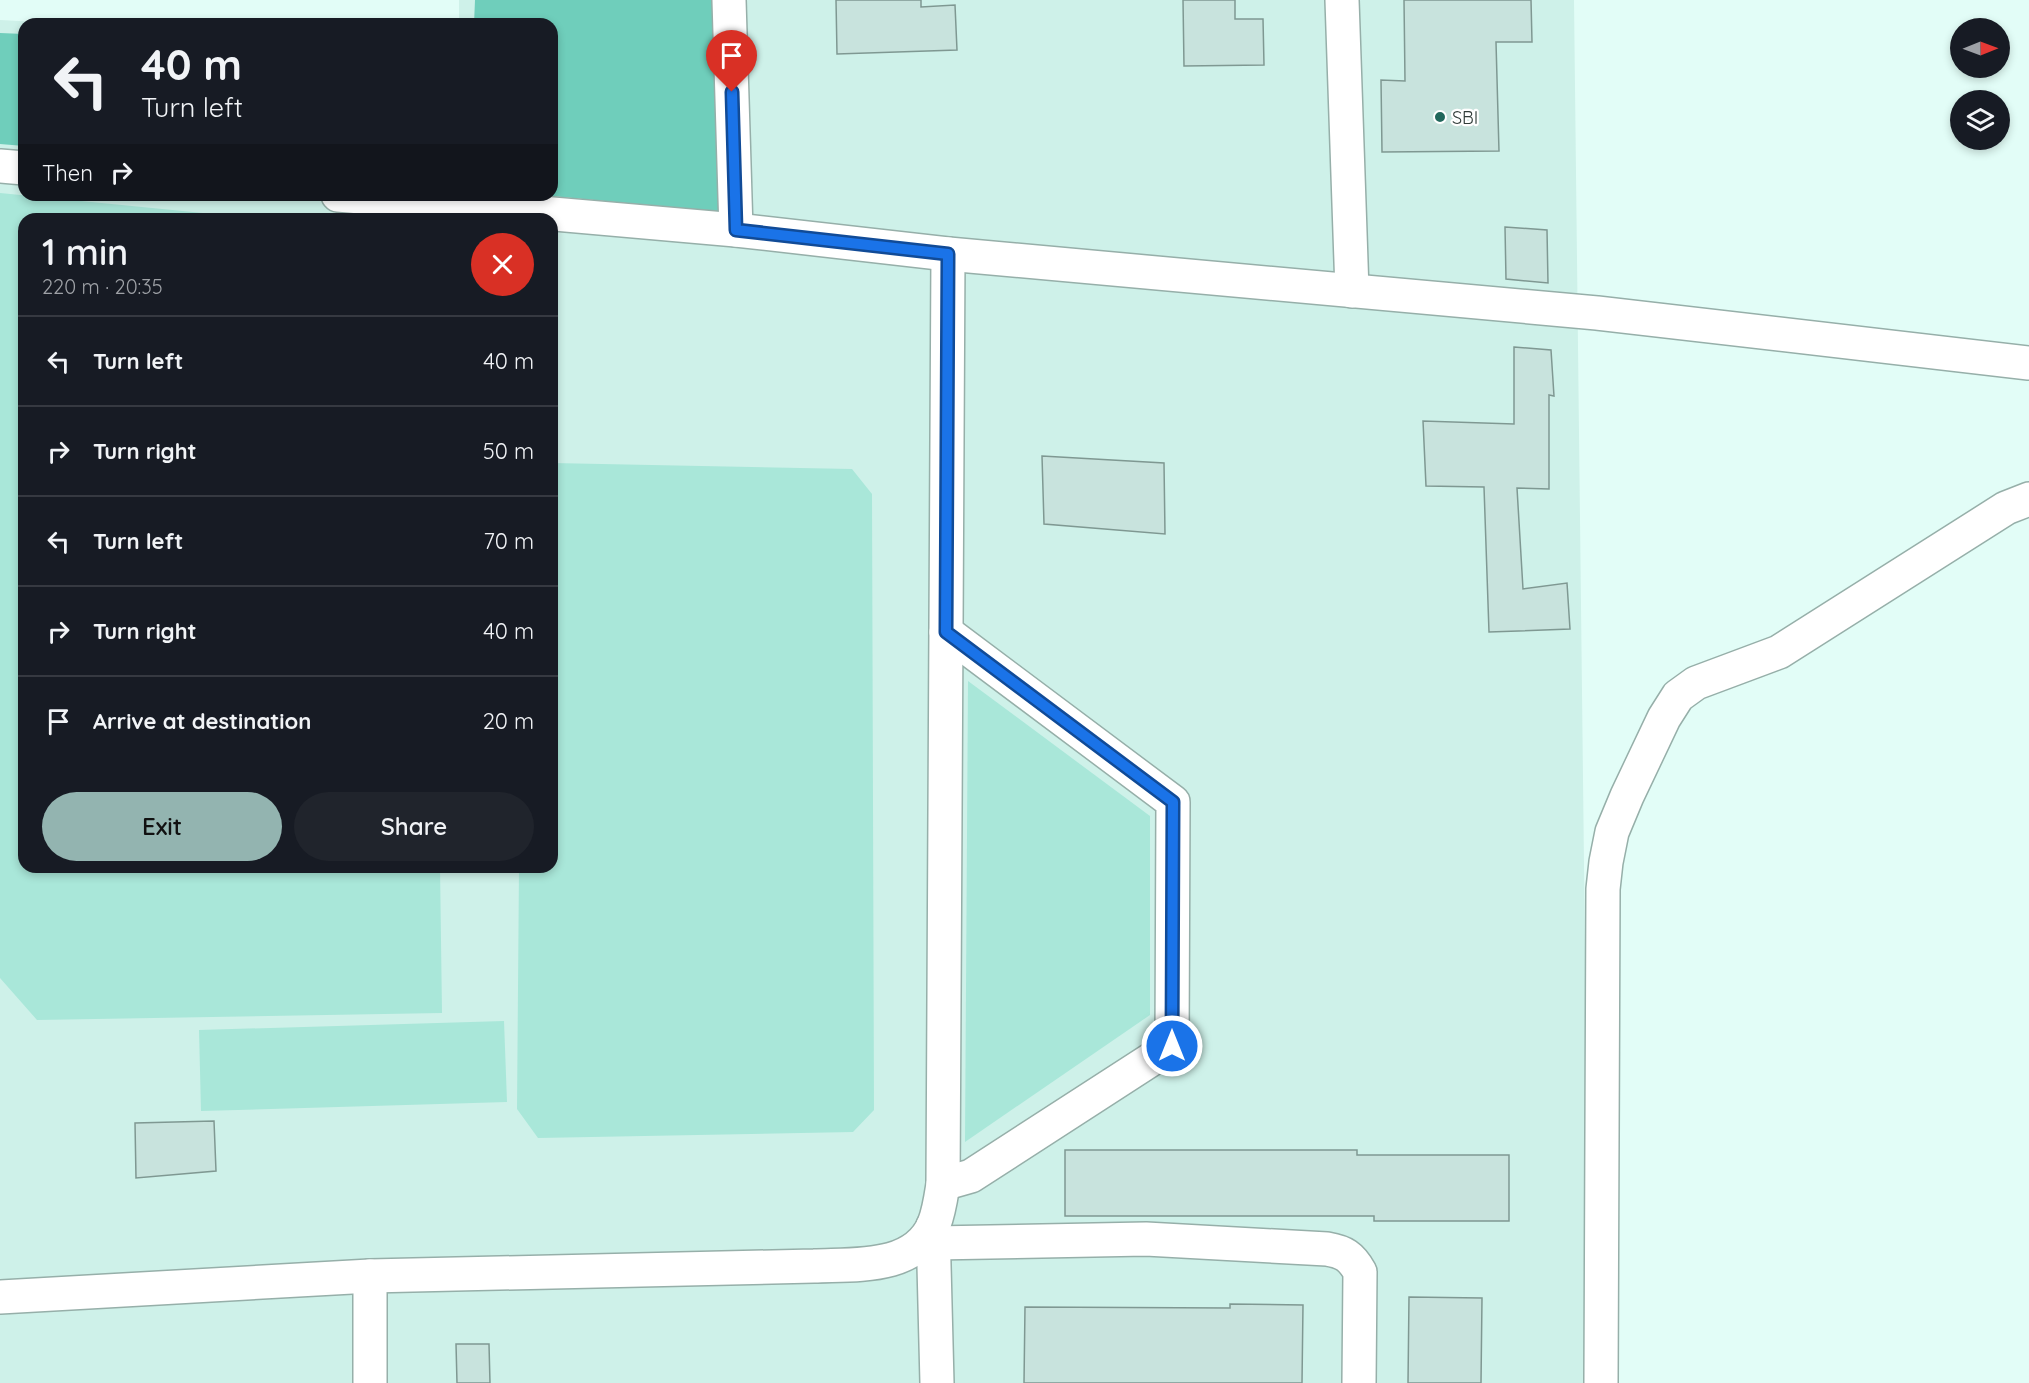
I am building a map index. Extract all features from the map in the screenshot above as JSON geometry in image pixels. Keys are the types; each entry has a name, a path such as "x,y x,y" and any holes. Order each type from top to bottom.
{"street":[{"path":"729,0 736,230"},
{"path":"1342,0 1352,291"},
{"path":"0,166 18,168"},
{"path":"406,201 543,213"},
{"path":"558,214 736,230 948,254 1597,313 2029,363"},
{"path":"937,1383 934,1234 943,1184 948,254"},
{"path":"1601,1383 1604,880 1612,832 1664,718 1678,696 1696,682 1779,652 2006,508 2029,499"},
{"path":"943,1184 971,1176 1172,1046 1173,802 946,632"},
{"path":"0,1297 370,1276 870,1263 900,1257 934,1234 1146,1239 1327,1249 1344,1252 1353,1259 1360,1272 1359,1383"},
{"path":"370,1276 370,1383"}],"shaded area":[{"path":"459,0 1574,0 1590,1383 0,1383 0,20 18,21 18,201 558,201 558,18 459,18"}],"green space":[{"path":"475,0 717,0 721,212 558,197 558,18 474,18"},
{"path":"0,33 18,34 18,146 0,144"},
{"path":"0,193 18,195 18,201 81,201 202,213 18,213 18,873 440,873 442,1013 37,1020 0,978"},
{"path":"558,463 852,469 872,494 874,1110 853,1132 538,1138 517,1109 519,873 558,873"},
{"path":"968,681 1150,816 1150,1015 965,1142"},
{"path":"504,1021 507,1102 201,1111 199,1030"}],"building":[{"path":"836,0 921,0 921,7 955,5 957,50 837,54"},
{"path":"1183,0 1235,0 1235,19 1263,19 1264,65 1184,66"},
{"path":"1404,0 1531,0 1532,42 1496,42 1499,151 1382,152 1381,80 1405,81"},
{"path":"1505,227 1547,230 1548,283 1506,279"},
{"path":"1514,347 1551,350 1554,396 1549,395 1549,489 1517,488 1523,589 1567,583 1570,629 1489,632 1484,487 1426,486 1423,421 1514,424"},
{"path":"1042,456 1164,463 1165,534 1044,524"},
{"path":"214,1121 216,1171 136,1178 135,1123"},
{"path":"1065,1150 1357,1150 1357,1155 1509,1155 1509,1221 1374,1221 1374,1216 1065,1216"},
{"path":"1409,1297 1482,1298 1481,1383 1408,1383"},
{"path":"1230,1304 1303,1305 1302,1383 1024,1383 1025,1307 1230,1308"},
{"path":"456,1344 489,1344 490,1383 457,1383"}],"place":[{"name":"SBI","path":"1440,117"}],"route":[{"path":"732,92 736,230 948,254 946,632 1173,802 1172,1046"}]}
